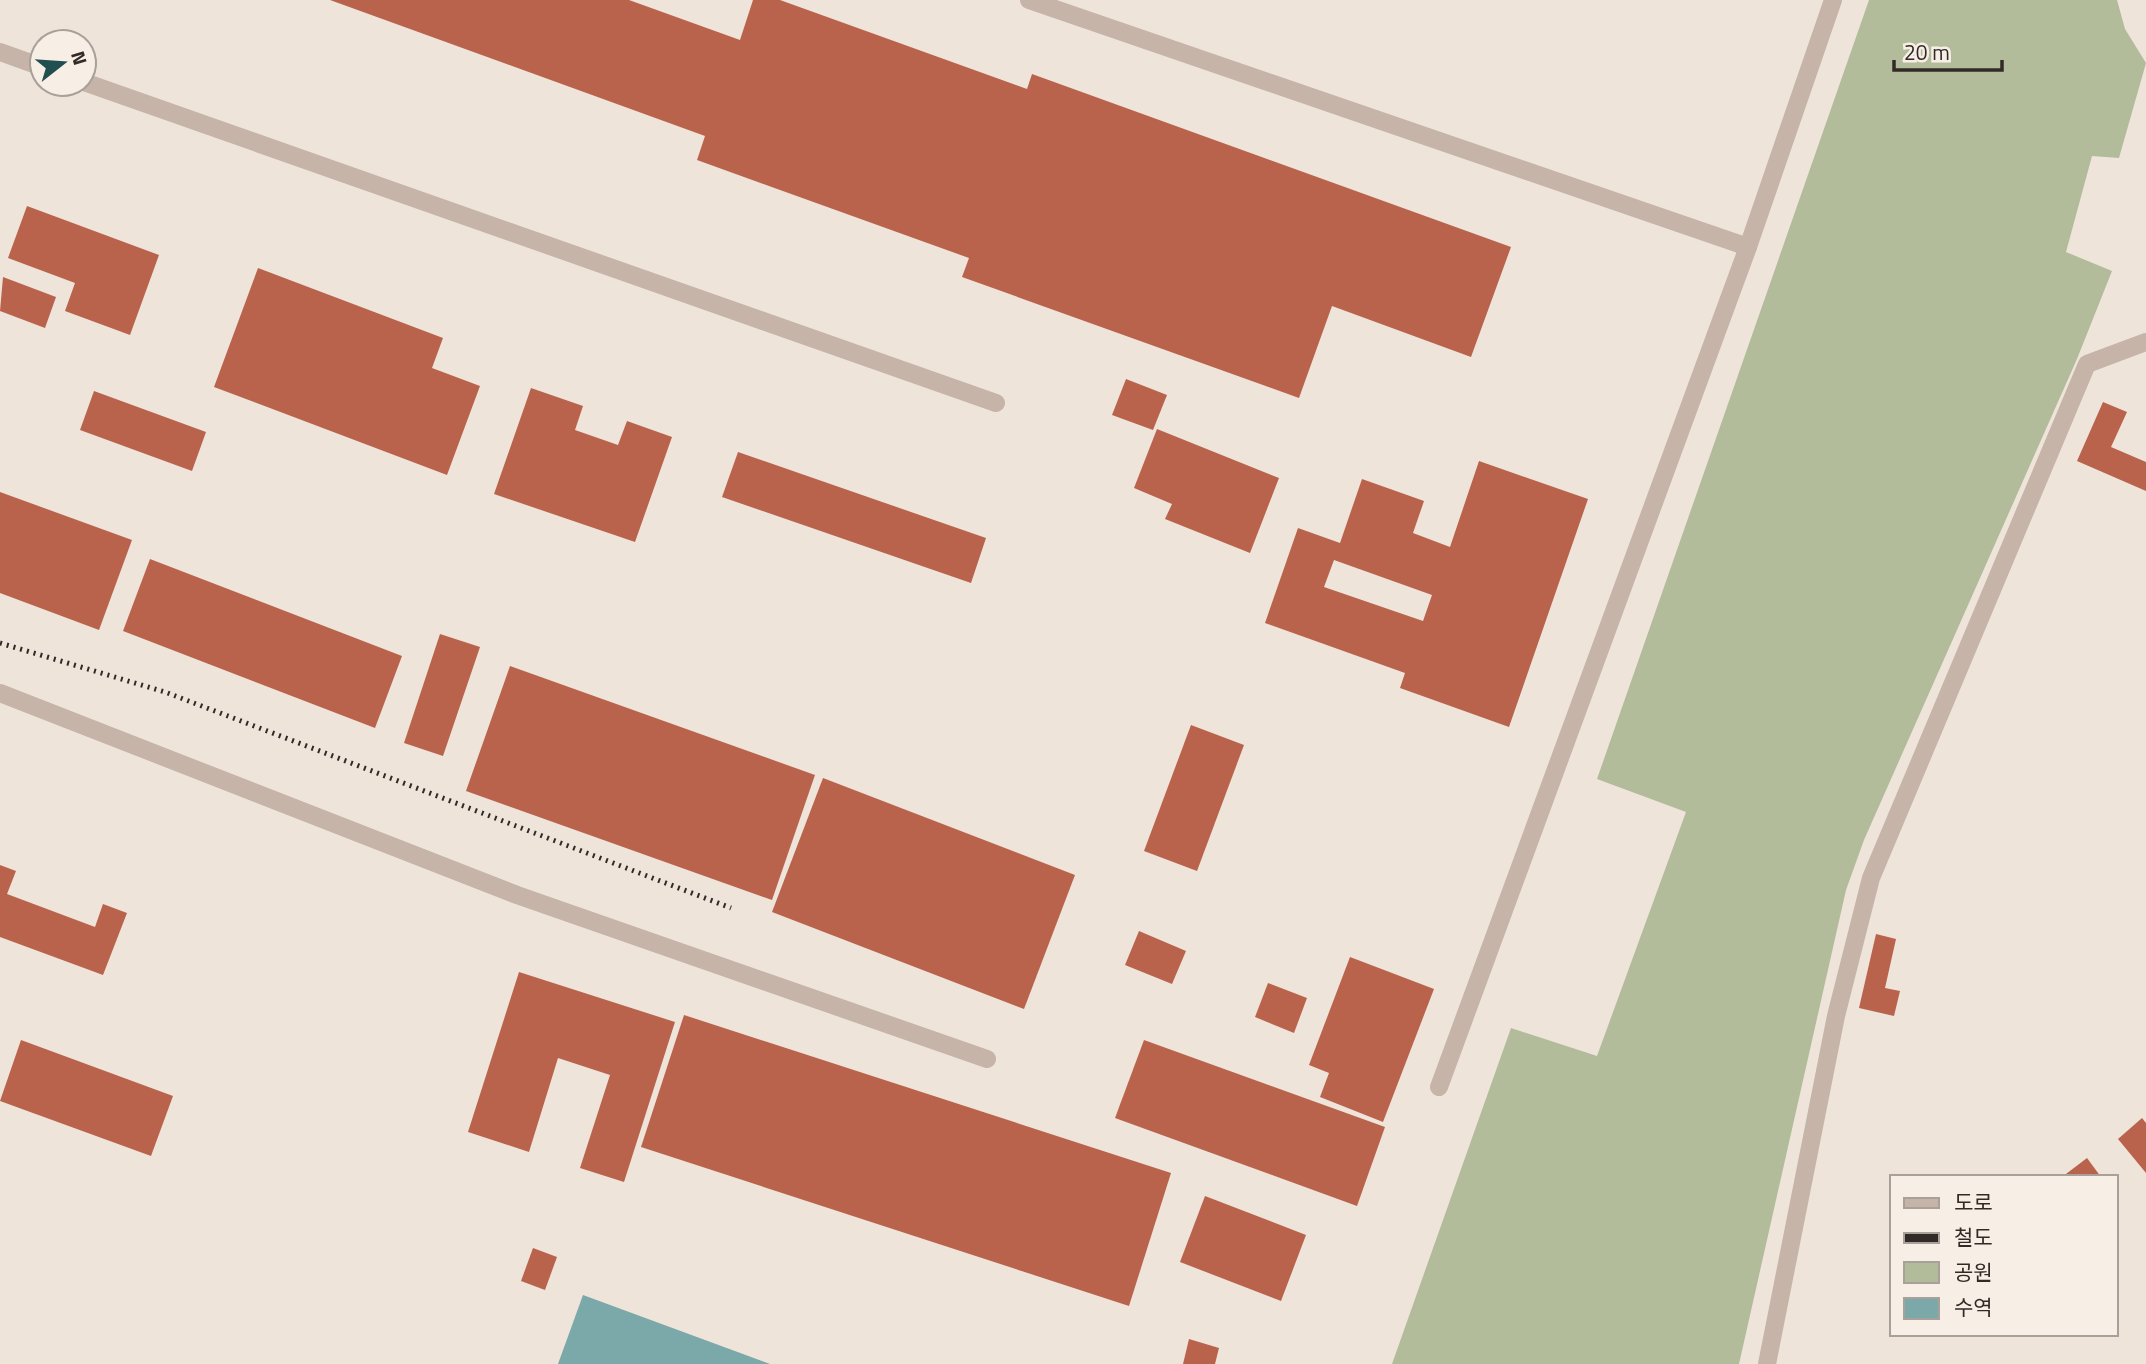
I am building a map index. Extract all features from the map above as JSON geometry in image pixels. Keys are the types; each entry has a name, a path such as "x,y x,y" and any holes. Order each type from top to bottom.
{"street":[{"path":"1030,0 1748,247"},
{"path":"1439,1087 1748,247 1833,0"},
{"path":"0,52 28,62"},
{"path":"98,87 996,403"},
{"path":"1767,1364 1836,1016 1871,878 2087,364 2146,342"},
{"path":"0,693 517,895 987,1059"}],"green space":[{"path":"1869,0 2117,0 2125,29 2146,63 2119,158 2092,156 2066,252 2112,271 2077,359 1864,840 1846,890 1739,1364 1392,1364 1511,1028 1597,1056 1686,812 1597,779"}],"water":[{"path":"583,1295 770,1364 558,1364"}],"building":[{"path":"330,0 629,0 740,40 753,0 780,0 1027,89 1032,74 1511,247 1471,357 1332,306 1299,398 962,277 969,258 697,160 705,136"},
{"path":"27,206 159,255 130,335 65,311 75,283 8,258"},
{"path":"258,268 443,338 432,368 480,386 447,475 214,387"},
{"path":"3,277 56,297 45,328 0,311"},
{"path":"1126,379 1167,395 1153,430 1112,415"},
{"path":"531,388 583,406 575,430 618,445 627,421 672,437 635,542 494,494"},
{"path":"94,391 206,432 192,471 80,430"},
{"path":"2103,402 2127,412 2111,447 2146,462 2146,491 2077,461"},
{"path":"1157,429 1279,478 1250,553 1165,519 1172,504 1134,488"},
{"path":"738,452 986,538 971,583 722,497"},
{"path":"1479,461 1588,499 1509,727 1400,688 1405,673 1265,623 1298,528 1340,543 1362,479 1424,501 1413,533 1450,547","holes":["1334,560 1432,595 1423,621 1324,587"]},
{"path":"0,492 132,540 99,630 0,593"},
{"path":"150,559 402,656 375,728 123,631"},
{"path":"440,634 480,647 443,756 404,743"},
{"path":"510,666 815,775 772,900 466,791"},
{"path":"1191,725 1244,745 1197,871 1144,851"},
{"path":"823,778 1075,875 1024,1009 772,912"},
{"path":"0,865 16,871 7,894 95,927 103,904 127,913 103,975 0,937"},
{"path":"1139,931 1186,951 1172,984 1125,965"},
{"path":"1876,934 1896,939 1885,988 1900,991 1894,1016 1859,1008"},
{"path":"1350,957 1434,989 1383,1122 1320,1097 1329,1073 1309,1065"},
{"path":"519,972 675,1022 624,1182 580,1168 610,1075 558,1058 529,1152 468,1132"},
{"path":"1268,983 1307,998 1294,1033 1255,1017"},
{"path":"684,1015 1171,1173 1129,1306 641,1147"},
{"path":"21,1040 173,1096 151,1156 0,1101"},
{"path":"1144,1040 1385,1127 1357,1206 1115,1118"},
{"path":"2142,1118 2146,1123 2146,1173 2118,1139"},
{"path":"2087,1158 2100,1175 2065,1175"},
{"path":"1205,1196 1306,1235 1281,1301 1180,1262"},
{"path":"533,1248 557,1257 545,1290 521,1281"},
{"path":"1189,1339 1219,1348 1215,1364 1183,1364"}],"railway":[{"path":"0,643 165,692 731,908"}]}
